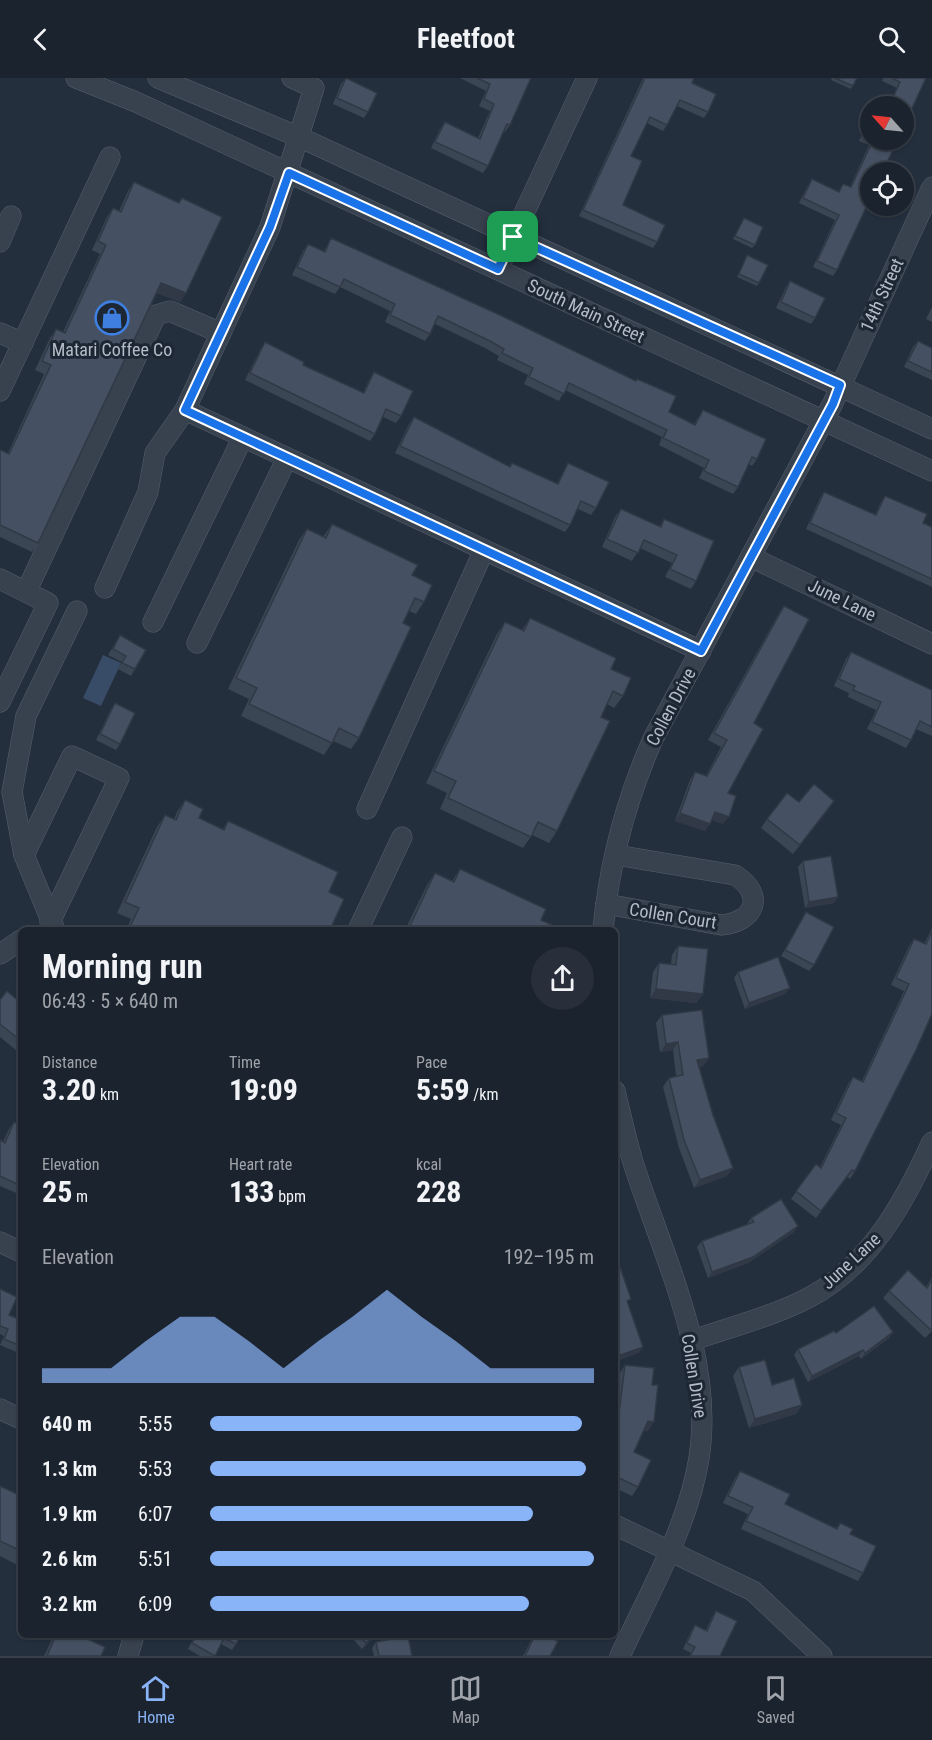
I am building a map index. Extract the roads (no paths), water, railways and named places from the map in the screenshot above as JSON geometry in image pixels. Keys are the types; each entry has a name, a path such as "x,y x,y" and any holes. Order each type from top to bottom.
{"street":[{"name":"South Main Street","path":"76,78 136,102 932,471"},
{"name":"South Main Street","path":"158,78 299,137 513,237 836,394 932,429"},
{"path":"105,588 148,492 155,453 185,410 270,227 316,83 292,78"},
{"path":"498,269 587,78"},
{"path":"0,391 110,157"},
{"name":"14th Street","path":"836,394 932,187"},
{"path":"0,242 11,216"},
{"path":"26,592 156,315 170,311 221,333"},
{"path":"0,333 22,343"},
{"name":"Collen Drive","path":"603,927 626,807 653,739 824,422 836,394"},
{"path":"185,410 701,651"},
{"path":"153,622 243,437"},
{"path":"197,643 287,458"},
{"path":"367,809 484,550"},
{"name":"June Lane","path":"751,557 932,644"},
{"path":"0,702 48,603 2,584"},
{"path":"48,927 24,855 12,792 26,716 77,611"},
{"path":"24,855 72,756 120,778 48,927"},
{"path":"359,927 402,837"},
{"name":"Collen Court","path":"606,904 721,925 742,920 748,916 753,904 752,892 745,882 735,875 616,855"},
{"path":"0,954 18,942"},
{"name":"Collen Drive","path":"618,1115 624,1163 672,1267 699,1379 702,1431 692,1489 668,1550 620,1656"},
{"name":"June Lane","path":"691,1341 808,1298 827,1286 855,1262 895,1216 908,1196 932,1142"},
{"path":"0,1242 18,1250"},
{"path":"0,1409 18,1418"},
{"path":"618,1526 753,1591 822,1656"},
{"path":"128,1656 133,1638"}],"water":[{"path":"103,655 121,663 101,706 83,698"}],"place":[{"name":"Matari Coffee Co","path":"112,318"}]}
